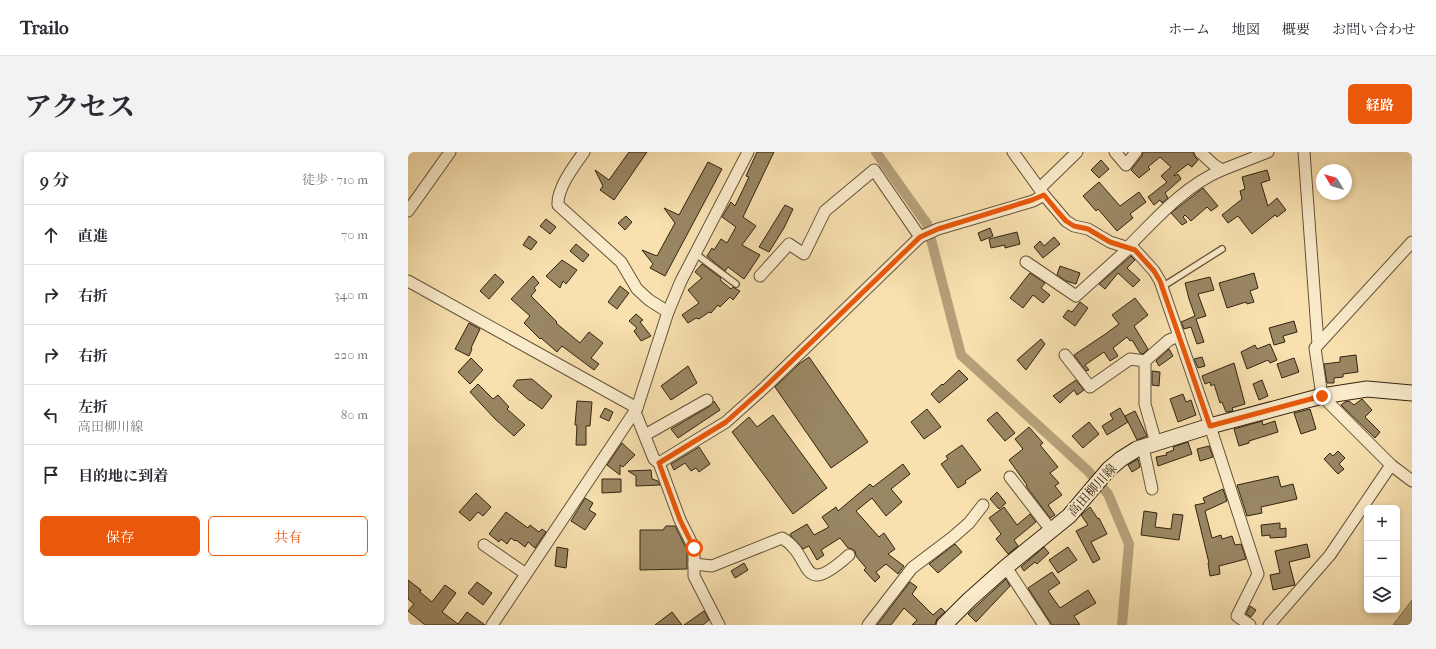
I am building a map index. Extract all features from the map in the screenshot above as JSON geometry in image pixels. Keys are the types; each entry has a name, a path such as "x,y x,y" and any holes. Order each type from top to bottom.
{"main road":[{"name":"高田柳川線","path":"944,625 1006,567 1069,516 1109,469 1137,449 1210,426 1322,396 1367,389 1412,393"}],"street":[{"path":"408,210 450,152"},
{"path":"584,152 571,170 557,197 558,205 621,262 637,289 668,312"},
{"path":"492,625 636,410 668,312 682,281 748,152"},
{"path":"1013,152 1042,192 1066,221 1074,226 1088,229 1110,242 1135,250 1158,276 1210,426 1258,574 1237,616 1250,625"},
{"path":"659,463 726,422 765,387 920,237 938,229 1032,200 1042,192 1077,152"},
{"path":"1115,152 1126,165 1136,152"},
{"path":"1200,152 1222,170"},
{"path":"1026,262 1076,296 1128,248 1185,191 1207,177 1268,152"},
{"path":"1304,152 1318,344"},
{"path":"760,276 789,244 804,254 825,211 874,170 920,237"},
{"path":"1412,242 1315,348 1322,396 1391,465 1412,481"},
{"path":"408,281 636,410 654,458 659,463 680,520 694,548 694,576 719,625"},
{"path":"1065,355 1090,387 1130,359 1145,361 1169,340 1179,336"},
{"path":"1145,361 1145,404 1152,489"},
{"path":"645,435 707,400"},
{"path":"1269,625 1330,555 1391,465"},
{"path":"1010,477 1051,530"},
{"path":"868,625 912,568 969,523 983,505"},
{"path":"694,564 712,566 782,538 790,542 808,571 814,575 824,574 834,569 849,555"},
{"path":"484,545 526,574"},
{"path":"1006,567 1044,625"}],"lane":[{"path":"1162,287 1222,249"},
{"path":"696,254 736,284"}],"shaded area":[{"path":"1412,600 1412,625 1393,625"}],"building":[{"path":"629,152 647,152 614,200 600,190 603,186 595,170 609,180"},
{"path":"757,152 774,152 743,217 756,226 742,245 760,255 744,279 728,267 725,271 707,256 712,248 714,250 721,239 727,243 736,227 722,217 731,202 735,206 749,177 746,176"},
{"path":"1143,152 1193,152 1198,160 1192,167 1188,164 1174,175 1175,176 1178,174 1181,179 1165,193 1168,198 1162,203 1160,200 1154,205 1148,197 1167,182 1161,176 1171,167 1160,157 1148,167 1150,169 1139,178 1131,170 1142,156"},
{"path":"1101,160 1109,169 1099,178 1091,170"},
{"path":"708,162 722,169 665,276 650,268 653,264 642,250 657,256 675,223 664,208 679,215"},
{"path":"1267,170 1270,180 1261,183 1268,206 1277,198 1286,210 1277,217 1275,215 1252,234 1238,216 1228,223 1222,215 1242,199 1240,191 1245,189 1242,177"},
{"path":"1099,182 1120,206 1139,192 1146,202 1130,214 1133,218 1117,231 1098,209 1096,211 1083,196"},
{"path":"1203,188 1218,206 1211,211 1207,207 1191,221 1185,215 1183,217 1187,222 1182,225 1171,213"},
{"path":"785,205 793,209 784,228 769,252 759,247"},
{"path":"626,216 632,222 625,230 618,223"},
{"path":"546,219 556,227 550,234 540,226"},
{"path":"990,228 993,236 981,241 978,233"},
{"path":"1017,232 1020,244 1005,248 1005,245 991,248 989,239"},
{"path":"529,236 537,242 531,250 523,245"},
{"path":"1054,237 1060,244 1043,258 1034,247 1040,241 1044,246"},
{"path":"576,244 589,255 583,262 570,251"},
{"path":"1131,256 1135,260 1127,268 1140,280 1133,287 1118,273 1105,289 1099,284"},
{"path":"562,260 577,270 566,284 563,281 560,288 546,276"},
{"path":"702,264 721,278 720,280 731,289 733,287 740,291 733,300 730,297 720,307 718,305 711,313 709,312 699,319 696,318 688,323 682,315 699,303 688,290 702,278 695,272"},
{"path":"1060,266 1080,273 1076,284 1066,281 1057,275"},
{"path":"1030,273 1045,283 1041,288 1050,295 1043,303 1033,295 1023,308 1010,298"},
{"path":"1254,273 1258,288 1250,291 1254,302 1247,304 1246,302 1227,308 1219,283"},
{"path":"495,274 504,282 489,299 480,291"},
{"path":"533,276 539,283 534,288 536,290 531,296 557,322 556,323 580,343 589,332 603,343 591,358 599,364 594,370 562,346 557,352 541,338 540,339 524,323 530,316 511,299"},
{"path":"1210,277 1214,290 1198,294 1206,316 1196,319 1204,342 1197,344 1191,327 1184,329 1181,322 1195,316 1185,283"},
{"path":"620,286 629,293 617,309 608,302"},
{"path":"1135,298 1148,315 1134,326 1148,349 1143,354 1140,353 1132,340 1130,341 1127,337 1113,348 1118,356 1110,361 1104,352 1085,365 1089,370 1086,371 1074,355 1119,324 1112,315"},
{"path":"1080,302 1088,308 1075,326 1063,317 1068,310 1072,312"},
{"path":"636,314 643,320 640,322 651,336 641,341 634,331 637,328 629,321"},
{"path":"1294,321 1297,332 1283,336 1285,342 1274,345 1269,328"},
{"path":"469,323 480,329 469,356 455,349"},
{"path":"1041,339 1045,344 1026,370 1017,360"},
{"path":"1270,344 1277,360 1270,363 1268,360 1247,369 1241,352 1255,345 1257,349"},
{"path":"1169,349 1173,356 1159,366 1156,361"},
{"path":"1356,355 1358,372 1343,374 1343,377 1334,378 1334,383 1327,383 1324,364 1340,362 1340,357"},
{"path":"809,357 868,442 831,468 775,387 799,364"},
{"path":"1202,357 1205,366 1198,368 1194,359"},
{"path":"471,358 483,370 470,384 458,372"},
{"path":"1294,358 1299,372 1282,378 1277,364"},
{"path":"1234,363 1245,404 1232,408 1233,411 1226,412 1222,402 1220,403 1214,384 1211,386 1210,382 1205,384 1202,376"},
{"path":"688,366 697,383 671,400 661,386"},
{"path":"959,370 968,379 939,403 931,394"},
{"path":"1152,371 1160,372 1159,386 1152,385"},
{"path":"532,379 552,396 542,409 513,386 517,380"},
{"path":"1076,380 1084,390 1077,395 1074,390 1060,403 1053,396"},
{"path":"1262,380 1268,396 1259,400 1253,384"},
{"path":"478,384 493,399 498,395 509,407 507,409 525,425 514,436 495,419 470,392"},
{"path":"1183,394 1186,402 1191,400 1196,415 1178,422 1170,399"},
{"path":"1362,399 1372,410 1365,417 1380,432 1375,438 1341,405 1349,401 1354,405"},
{"path":"577,401 592,402 590,426 586,426 586,445 576,445 577,425 575,425"},
{"path":"714,401 720,410 678,438 671,429 710,406"},
{"path":"605,408 613,412 609,421 600,417"},
{"path":"1120,408 1128,422 1107,435 1102,426 1113,419 1110,414"},
{"path":"927,409 941,427 924,439 911,422"},
{"path":"1310,409 1316,429 1301,434 1294,413"},
{"path":"1135,411 1147,436 1137,440 1125,416"},
{"path":"997,412 1015,433 1005,441 987,420"},
{"path":"773,415 827,488 793,514 732,432 749,417 757,427"},
{"path":"1262,421 1263,425 1275,421 1278,432 1249,441 1249,443 1239,446 1234,429"},
{"path":"1089,422 1099,434 1083,448 1072,436"},
{"path":"1029,427 1043,443 1040,445 1058,467 1050,473 1059,483 1055,486 1062,495 1048,505 1055,515 1050,518 1009,460 1023,449 1015,439"},
{"path":"1188,442 1192,454 1158,466 1156,457 1167,455 1166,453 1174,450 1173,447"},
{"path":"622,443 635,455 623,467 620,465 620,475 607,465"},
{"path":"962,445 981,470 958,488 941,464 948,459 946,456"},
{"path":"1209,446 1213,457 1200,461 1197,449"},
{"path":"699,447 710,464 699,472 696,468 691,471 685,463 674,470 671,464"},
{"path":"1338,451 1345,458 1339,464 1344,469 1338,474 1324,459 1330,453 1333,456"},
{"path":"1138,459 1140,467 1132,472 1128,465"},
{"path":"903,464 910,474 891,489 902,502 886,516 872,498 856,511 879,537 884,533 895,549 888,554 904,566 898,574 886,564 876,572 880,577 875,582 864,570 866,568 856,556 855,551 848,548 840,538 821,550 824,555 817,560 809,546 803,549 790,534 807,524 814,535 829,527 822,517 836,507 838,511 870,484 873,487"},
{"path":"651,470 652,479 658,481 660,485 636,486 636,476 628,471"},
{"path":"1278,476 1281,487 1293,484 1297,499 1261,507 1262,513 1247,516 1237,485"},
{"path":"602,479 621,479 621,492 602,493"},
{"path":"1223,489 1227,501 1205,511 1212,538 1221,535 1222,539 1232,536 1235,545 1241,544 1246,559 1219,566 1220,574 1210,576 1209,563 1195,505 1205,503 1203,498"},
{"path":"997,492 1006,503 999,509 990,499"},
{"path":"476,493 491,507 483,516 478,512 470,521 459,512"},
{"path":"585,498 593,503 589,510 596,514 585,530 571,521"},
{"path":"1004,507 1017,525 1030,514 1036,522 1014,540 1018,546 1008,554 996,539 1001,534 989,518"},
{"path":"1090,507 1098,519 1099,518 1107,534 1091,542 1100,559 1093,563 1076,531 1088,525 1081,515"},
{"path":"1144,511 1157,513 1155,527 1171,529 1173,514 1183,515 1179,540 1141,535"},
{"path":"506,512 528,528 530,525 539,532 542,529 546,532 535,548 528,542 525,547 511,538 507,544 501,539 499,542 489,534"},
{"path":"1280,523 1280,529 1286,528 1286,537 1270,538 1270,535 1262,536 1261,525"},
{"path":"666,526 675,526 687,550 687,569 640,570 640,530 663,530"},
{"path":"955,544 962,552 938,573 929,564"},
{"path":"1307,544 1310,557 1289,562 1295,585 1273,590 1270,575 1280,573 1275,551"},
{"path":"557,547 568,549 566,568 555,566"},
{"path":"1044,547 1049,553 1037,564 1035,562 1024,571 1021,567"},
{"path":"1068,547 1077,560 1058,573 1049,560"},
{"path":"744,563 748,570 735,578 731,571"},
{"path":"1052,572 1060,583 1048,591 1060,608 1088,590 1096,603 1074,616 1080,625 1052,625 1028,588"},
{"path":"1006,579 1010,586 976,622 968,614"},
{"path":"408,580 421,590 420,592 432,602 445,585 456,593 442,612 458,624 467,612 485,625 425,625 408,611 414,604 408,599"},
{"path":"477,582 492,593 483,605 468,593"},
{"path":"910,582 917,587 912,594 933,615 941,608 945,612 937,619 935,625 912,625 917,620 904,608 891,625 877,625"},
{"path":"1250,606 1256,610 1251,617 1246,614"},
{"path":"704,611 709,620 703,625 684,625"},
{"path":"672,612 682,625 655,625"}],"waterway":[{"path":"876,152 927,224 961,355 1088,471 1108,494 1129,544 1122,625"}],"route":[{"path":"694,548 680,520 659,463 726,422 765,387 920,237 938,229 1044,195 1066,221 1074,226 1088,229 1110,242 1135,250 1154,271 1160,281 1210,426 1322,396"}]}
